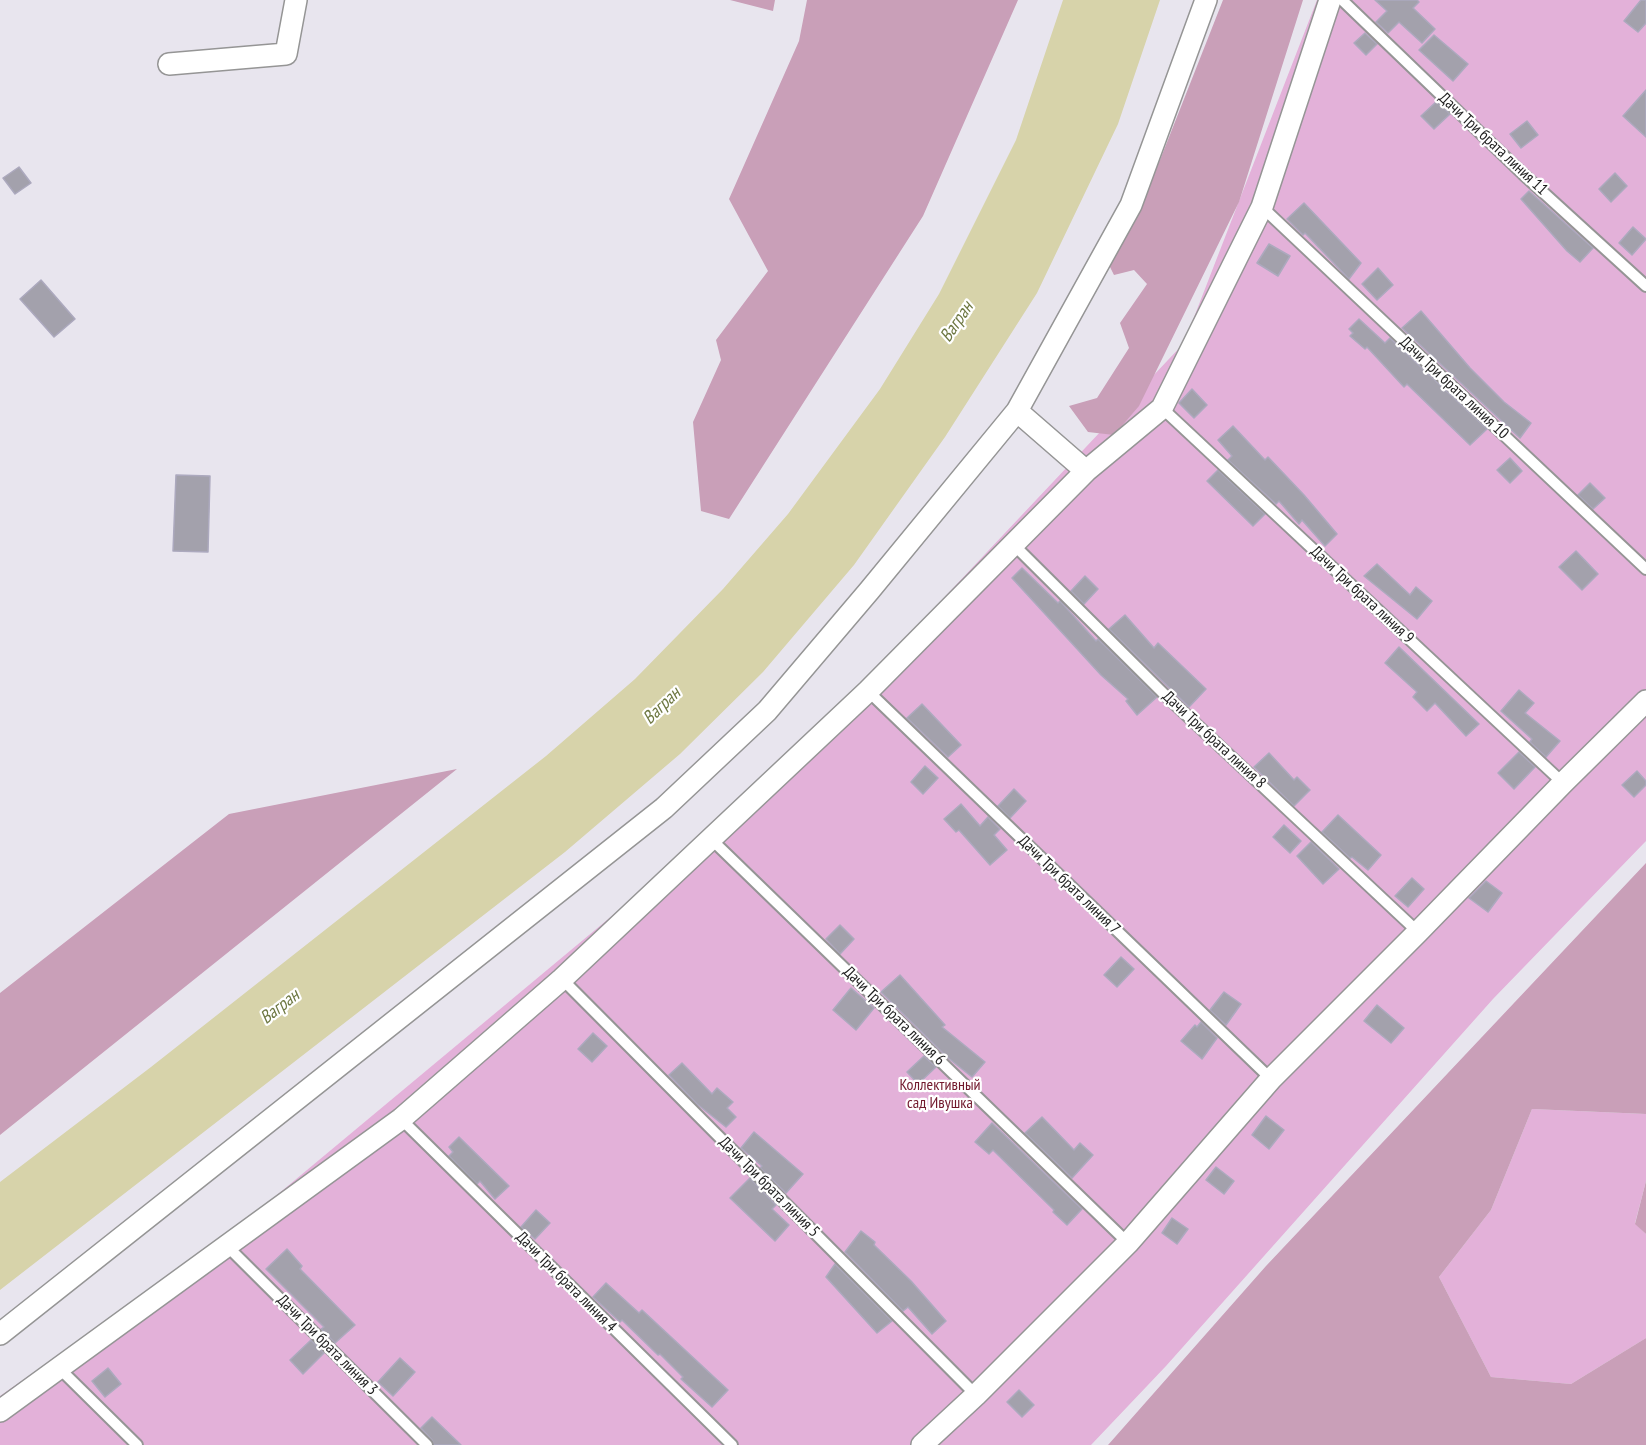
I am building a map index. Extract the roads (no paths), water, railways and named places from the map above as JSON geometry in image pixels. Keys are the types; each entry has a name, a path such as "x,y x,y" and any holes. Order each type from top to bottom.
{"street":[{"path":"169,64 286,54 296,0"},
{"path":"0,1334 664,808 767,711 1017,411 1131,205 1206,0"},
{"path":"0,1411 401,1119 562,979 868,691 1086,471 1162,408 1262,207 1330,0"},
{"path":"1017,411 1086,471"},
{"path":"922,1445 976,1395 1128,1243 1271,1079 1646,701"}],"lane":[{"name":"Дачи Три брата линия 11","path":"1342,0 1523,174 1646,286"},
{"name":"Дачи Три брата линия 10","path":"1262,207 1646,569"},
{"name":"Дачи Три брата линия 9","path":"1162,408 1563,783"},
{"name":"Дачи Три брата линия 8","path":"1013,544 1164,694 1418,932"},
{"name":"Дачи Три брата линия 7","path":"868,691 1271,1079"},
{"name":"Дачи Три брата линия 6","path":"711,839 1128,1243"},
{"name":"Дачи Три брата линия 5","path":"562,979 976,1395"},
{"name":"Дачи Три брата линия 4","path":"401,1119 732,1445"},
{"name":"Дачи Три брата линия 3","path":"227,1246 426,1445"},
{"path":"60,1369 137,1445"}],"water":[{"name":"Вагран","path":"1063,0 1160,0 1118,124 1037,293 945,437 854,565 763,672 680,754 565,852 0,1290 0,1182 151,1067 546,756 635,679 723,589 788,514 880,389 939,294 1016,140"}],"park label":[{"name":"Коллективный сад Ивушка","path":"940,1094"}]}
